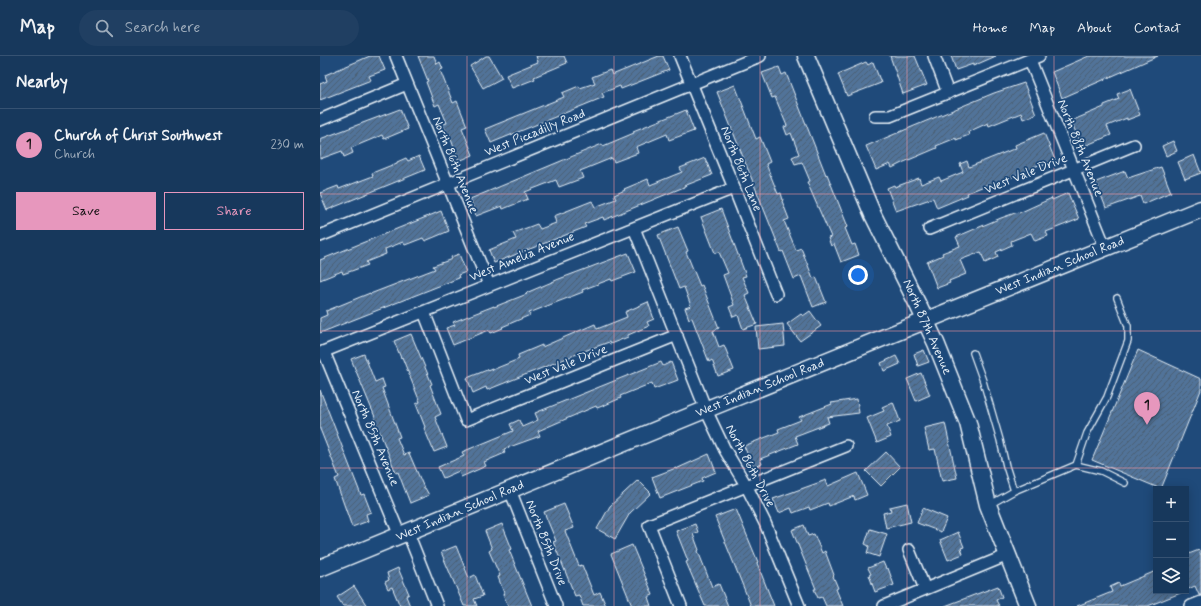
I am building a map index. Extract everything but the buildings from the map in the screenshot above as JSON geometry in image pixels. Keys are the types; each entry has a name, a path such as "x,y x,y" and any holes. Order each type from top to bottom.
{"main road":[{"name":"North 87th Avenue","path":"806,56 873,215 926,321 968,423 988,505 1028,606"},
{"name":"West Indian School Road","path":"320,568 1201,209"}],"street":[{"name":"North 86th Avenue","path":"396,56 489,286"},
{"name":"North 86th Lane","path":"680,56 776,294"},
{"name":"West Piccadilly Road","path":"320,236 760,56"},
{"path":"934,56 948,93"},
{"path":"875,116 890,116 1034,58"},
{"name":"North 88th Avenue","path":"1034,58 1074,170 1105,247"},
{"path":"320,120 407,84"},
{"name":"West Vale Drive","path":"929,229 1134,145"},
{"name":"West Amelia Avenue","path":"322,352 734,188"},
{"name":"North 86th Drive","path":"634,228 706,410 725,450 747,487 765,523 799,606"},
{"name":"West Vale Drive","path":"424,312 466,420 677,335"},
{"name":"North 85th Avenue","path":"322,352 437,606"},
{"path":"681,606 649,525 747,487 846,446"},
{"name":"North 85th Drive","path":"510,490 556,606"},
{"path":"909,550 925,589"},
{"path":"884,606 1008,555"},
{"path":"1191,606 1201,602"}],"lane":[{"path":"1076,465 1087,433 1107,397 1128,341 1128,326 1117,298"},
{"path":"973,353 983,382 1014,491"},
{"path":"988,505 1014,491 1076,465 1101,471 1125,483"}],"place":[{"name":"Church of Christ Southwest","path":"1147,425"}]}
